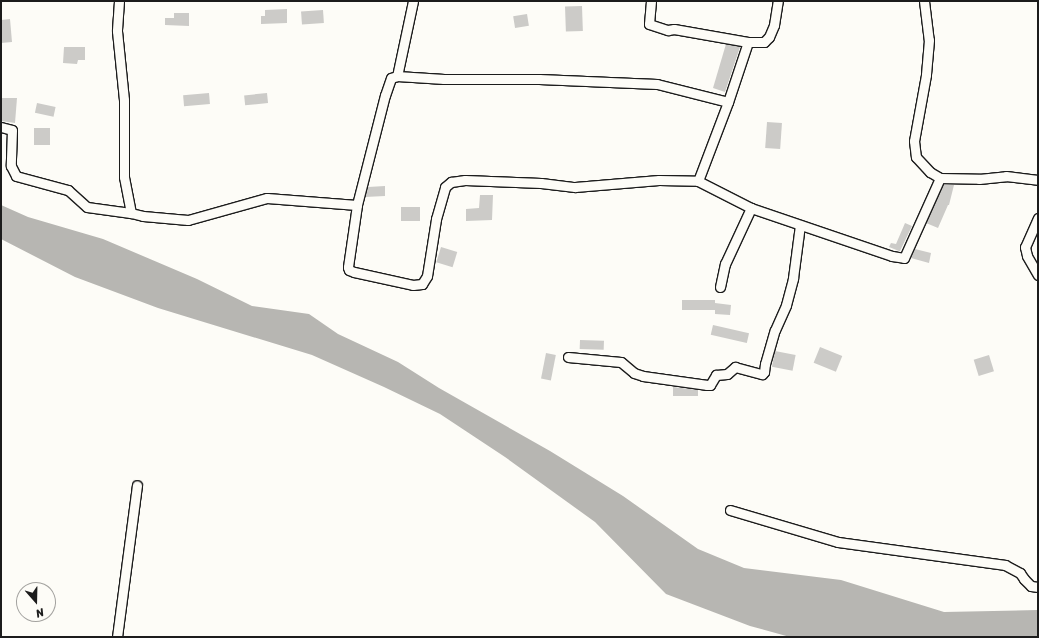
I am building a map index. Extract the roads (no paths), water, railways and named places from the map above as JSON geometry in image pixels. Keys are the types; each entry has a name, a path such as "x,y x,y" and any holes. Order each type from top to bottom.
{"street":[{"path":"119,1 117,31 124,100 124,177 130,213"},
{"path":"397,76 412,1"},
{"path":"651,1 649,24 668,30 674,29 748,42 764,42 770,37 774,25 778,1"},
{"path":"924,1 929,40 926,75 914,141 916,157 922,165 940,178 979,179 1006,176 1038,180"},
{"path":"698,182 728,102 748,42"},
{"path":"728,102 657,84 539,79 444,79 397,76 391,78 384,94 357,205 348,267 349,270 402,283 420,285 427,276 436,219 445,186 451,182 465,180 542,183 580,187 659,180 698,182 751,208 892,256 904,258 940,178"},
{"path":"1,127 10,129 13,132 11,166 16,176 68,190 87,207 143,216 188,220 267,198 357,205"},
{"path":"720,287 725,264 751,208"},
{"path":"1038,218 1025,247 1027,256 1038,276"},
{"path":"568,357 621,362 634,373 642,376 707,385 710,385 716,375 727,374 735,367 762,374 764,372 765,364 791,284 800,225"},
{"path":"117,637 137,485"},
{"path":"730,510 838,542 1005,565 1020,572 1031,586 1038,587"}]}
